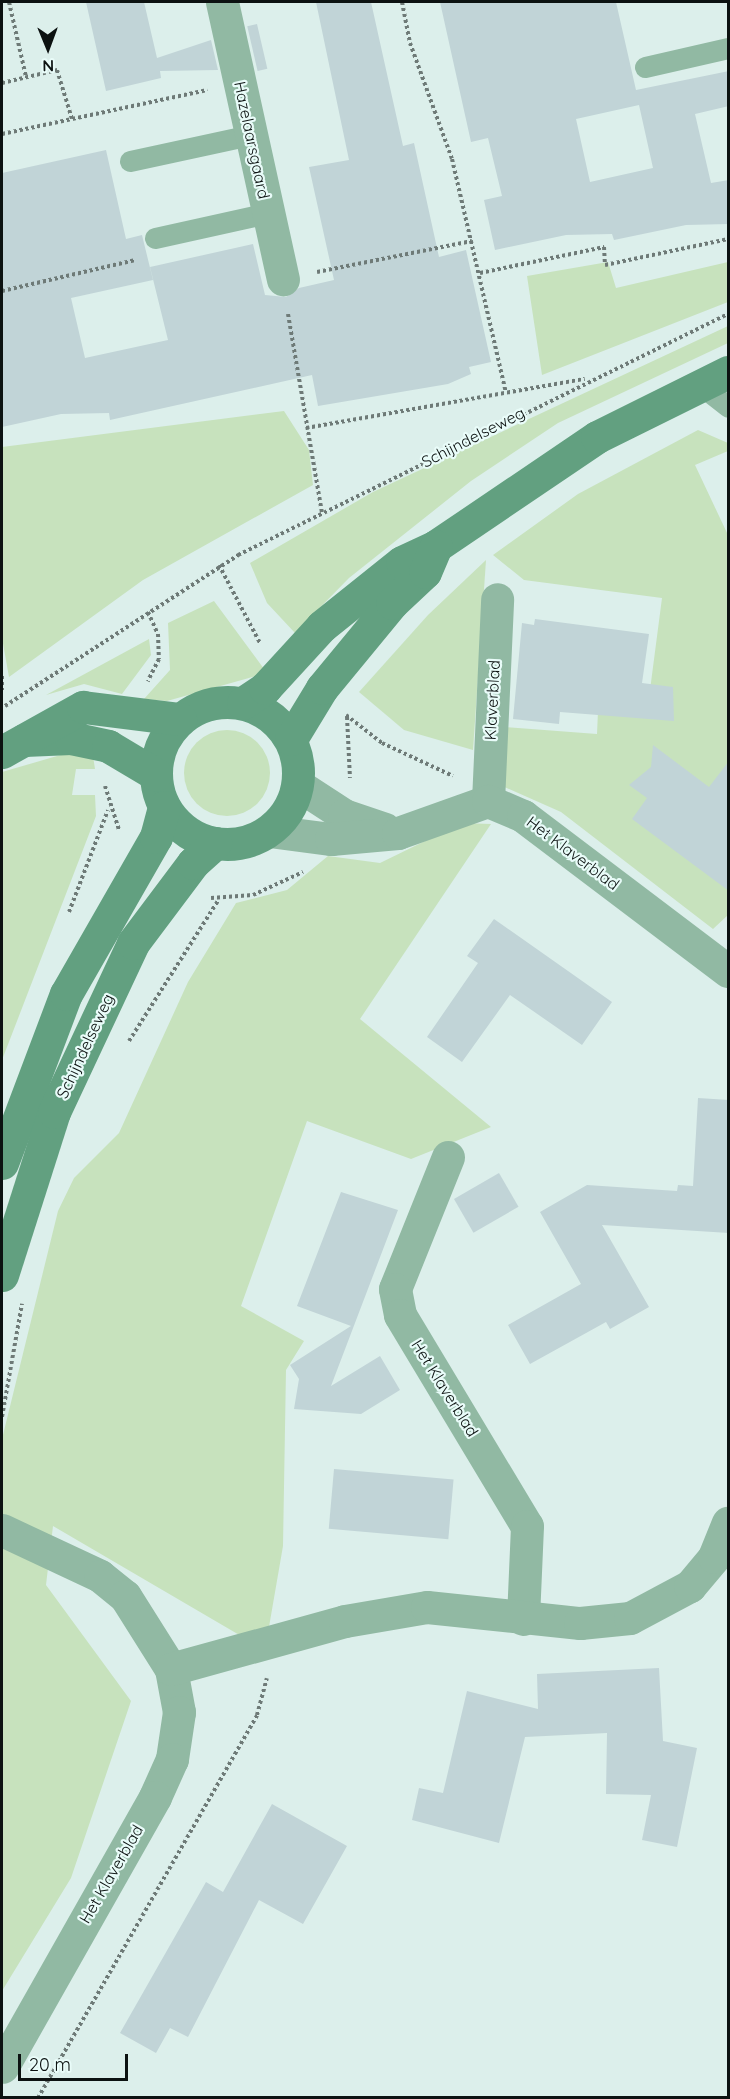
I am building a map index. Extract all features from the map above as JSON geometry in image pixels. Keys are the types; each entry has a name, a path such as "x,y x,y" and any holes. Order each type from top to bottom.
{"main road":[{"path":"243,703 266,688 322,626 402,562 436,546 597,437 699,384 729,372"},
{"path":"291,740 322,688 392,603 425,572 436,546"},
{"path":"243,703 271,716 291,740 298,785 293,802 269,831 243,842 215,843 186,831 164,807 156,774 161,744 180,719 210,704 243,703"},
{"path":"10,746 83,707 180,719"},
{"path":"10,746 71,738 108,746 156,774"},
{"name":"Schijndelseweg","path":"2,1163 66,994 156,837 164,807"},
{"name":"Schijndelseweg","path":"2,1275 54,1112 133,943 193,862 215,843"}],"street":[{"name":"Hazelaarsgaard","path":"222,2 283,279"},
{"name":"Klaverblad","path":"488,801 497,599"},
{"path":"298,785 344,814 398,833"},
{"path":"269,831 331,839 398,833 488,801"},
{"name":"Het Klaverblad","path":"488,801 523,816 725,963"},
{"name":"Het Klaverblad","path":"448,1157 395,1289 400,1316 527,1526 523,1618"},
{"path":"171,1669 345,1621 427,1607 579,1623 630,1618 667,1603 714,1557 729,1522"},
{"name":"Het Klaverblad","path":"2,1530 100,1576 125,1596 171,1669 179,1712 172,1759 2,2067"}],"lane":[{"path":"645,66 729,48"},
{"path":"130,161 250,135"},
{"path":"155,238 268,213"},
{"path":"699,384 729,407"}],"path":[{"path":"9,2 26,77"},
{"path":"402,2 410,43 452,159 506,392"},
{"path":"2,83 57,70 72,119"},
{"path":"2,134 240,83"},
{"path":"2,291 158,255 155,238"},
{"path":"480,273 604,247 605,265 729,239"},
{"path":"322,512 306,428 283,279 472,240"},
{"name":"Schijndelseweg","path":"2,709 219,566 588,379 729,314"},
{"path":"306,428 588,379"},
{"path":"2,676 2,690"},
{"path":"347,716 382,743 462,780 488,801"},
{"path":"66,922 108,810"},
{"path":"155,1000 219,899 286,884 309,867 331,839"},
{"path":"38,2097 263,1700 268,1673 260,1645"}],"green space":[{"path":"608,262 616,288 728,262 728,302 542,375 527,276"},
{"path":"728,326 728,343 558,423 471,481 349,578 295,633 267,603 250,563 373,492"},
{"path":"284,411 309,450 313,485 143,580 9,677 2,638 2,447"},
{"path":"698,430 728,443 728,451 695,465 728,535 728,915 713,929 561,812 500,785 504,727 597,734 598,711 650,690 662,598 524,580 493,555 578,494"},
{"path":"486,560 473,750 404,730 359,692 428,615"},
{"path":"214,601 267,673 167,701 144,699 170,670 168,623"},
{"path":"149,639 151,655 122,694 84,684 46,695"},
{"path":"227,730 243,734 257,743 266,757 270,773 266,789 257,803 243,812 227,816 211,812 197,803 188,789 184,773 188,757 197,743 211,734"},
{"path":"64,754 93,756 95,769 76,769 72,795 95,795 96,816 2,1060 2,772"},
{"path":"462,823 491,824 360,1019 491,1127 411,1159 307,1121 241,1306 304,1341 286,1370 283,1546 265,1650 53,1526 46,1585 131,1701 71,1878 2,1991 2,1439 58,1211 74,1178 119,1133 188,982 236,903 287,890 328,856 380,863"}],"building":[{"path":"86,2 144,2 157,58 211,40 218,70 160,71 161,78 106,91"},
{"path":"316,2 371,2 403,146 414,143 439,257 466,250 491,362 469,367 471,374 448,384 318,406 312,375 110,420 109,413 61,414 2,427 2,173 106,150 126,239 142,235 153,280 71,298 85,358 168,340 150,267 253,244 265,295 286,297 299,288 334,280 309,167 349,160"},
{"path":"440,2 616,2 636,90 729,71 729,106 695,114 711,183 729,180 729,224 686,225 614,240 612,234 566,235 495,250 484,200 502,196 488,138 471,142","holes":["639,105 653,168 590,182 576,119"]},
{"path":"257,24 267,69 258,71 247,26"},
{"path":"535,619 649,634 642,683 673,687 674,721 560,712 559,724 513,719 522,623 534,625"},
{"path":"653,745 709,787 729,761 729,891 632,819 647,798 629,785 651,767"},
{"path":"494,919 612,1002 582,1045 510,995 462,1062 427,1037 478,963 467,956"},
{"path":"698,1098 729,1100 729,1233 602,1225 649,1307 610,1329 606,1322 530,1364 508,1325 581,1284 540,1212 587,1185 677,1191 678,1185 693,1186"},
{"path":"499,1173 518,1207 473,1233 454,1199"},
{"path":"341,1192 398,1210 331,1386 380,1356 400,1390 361,1414 294,1409 299,1379 290,1365 351,1326 297,1306"},
{"path":"334,1469 454,1479 448,1539 329,1529"},
{"path":"659,1668 663,1741 697,1748 677,1847 642,1840 651,1795 606,1794 607,1733 525,1737 499,1843 412,1820 419,1788 443,1793 467,1691 538,1709 537,1674"},
{"path":"272,1804 347,1846 303,1924 259,1900 188,2037 170,2028 156,2053 120,2033 206,1882 223,1892"}]}
